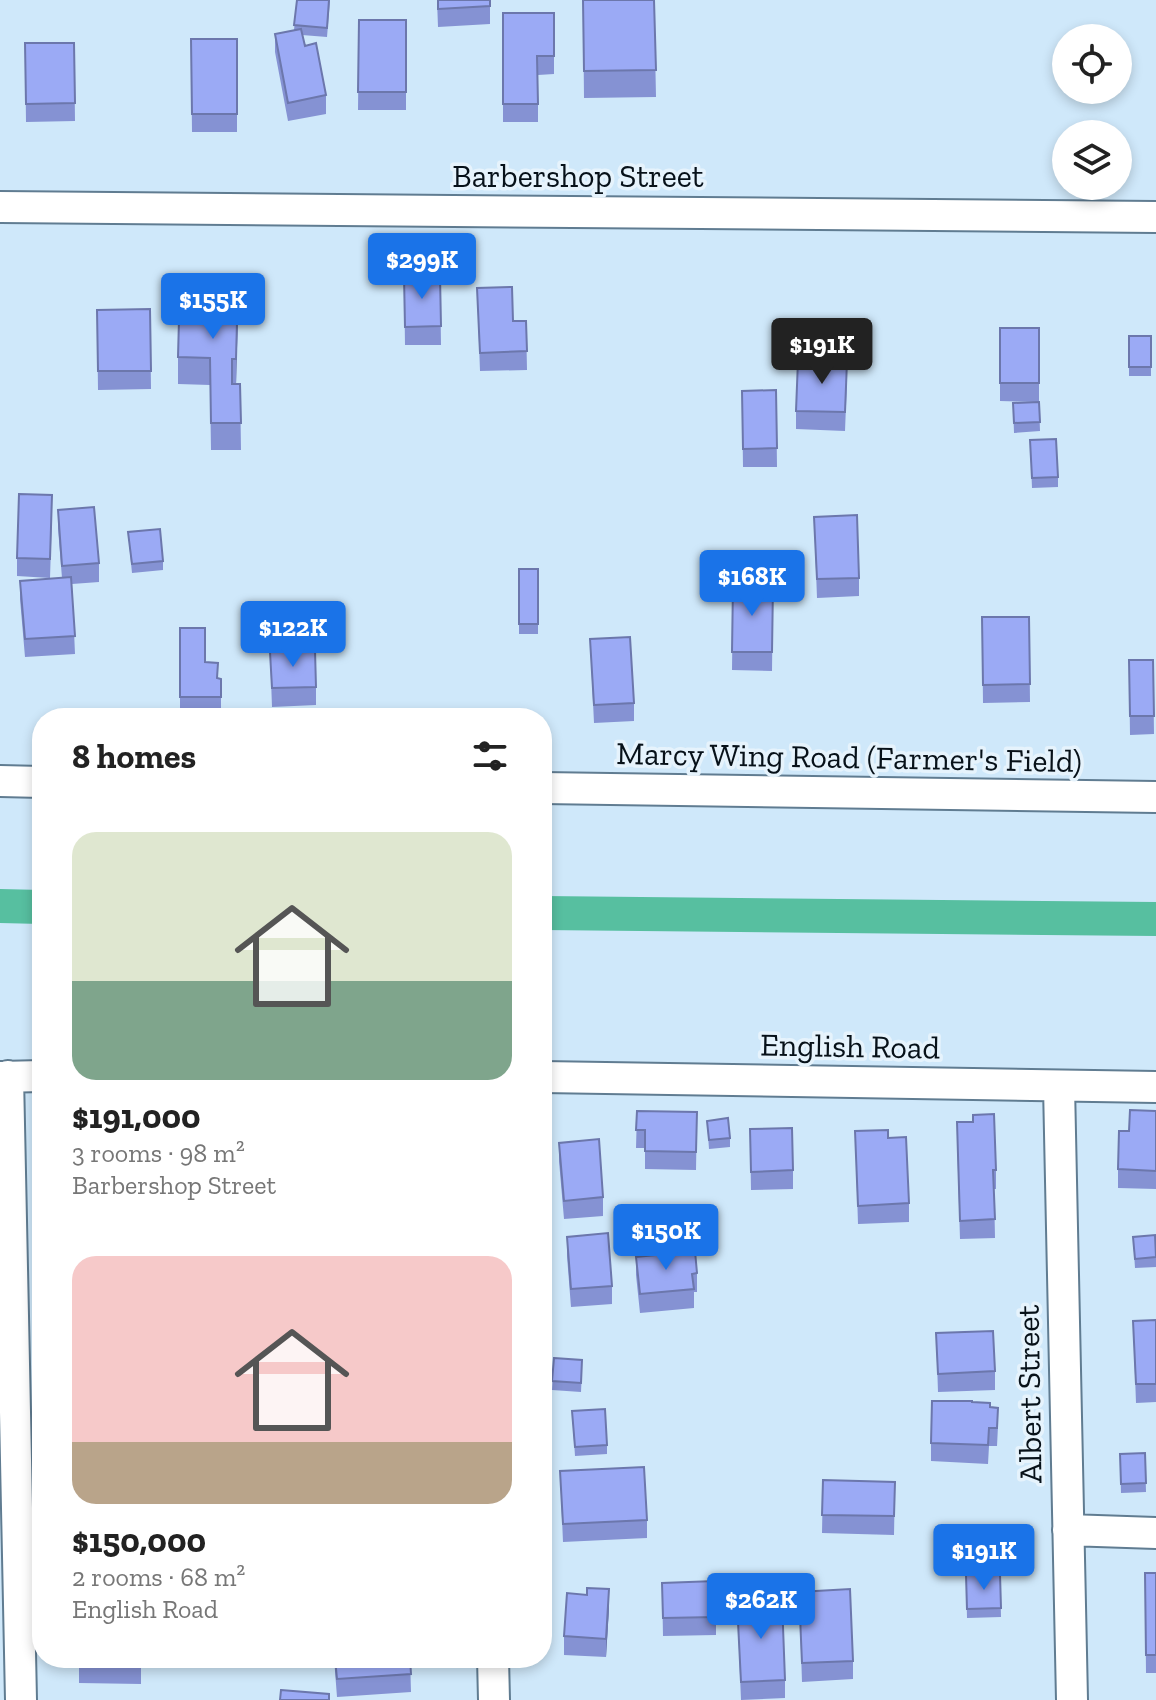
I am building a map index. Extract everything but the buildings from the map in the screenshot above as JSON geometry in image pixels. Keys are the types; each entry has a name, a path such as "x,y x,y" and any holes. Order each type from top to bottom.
{"street":[{"name":"Barbershop Street","path":"0,207 1156,217"},
{"path":"0,781 32,782"},
{"name":"Marcy Wing Road (Farmer's Field)","path":"552,788 1156,797"},
{"path":"21,1700 4,1076 32,1076"},
{"name":"English Road","path":"552,1077 1156,1087"},
{"name":"Albert Street","path":"1059,1086 1072,1700"},
{"path":"1068,1530 1156,1533"},
{"path":"493,1668 494,1700"}],"waterway":[{"path":"0,906 32,907"},
{"path":"552,913 1156,919"}]}
